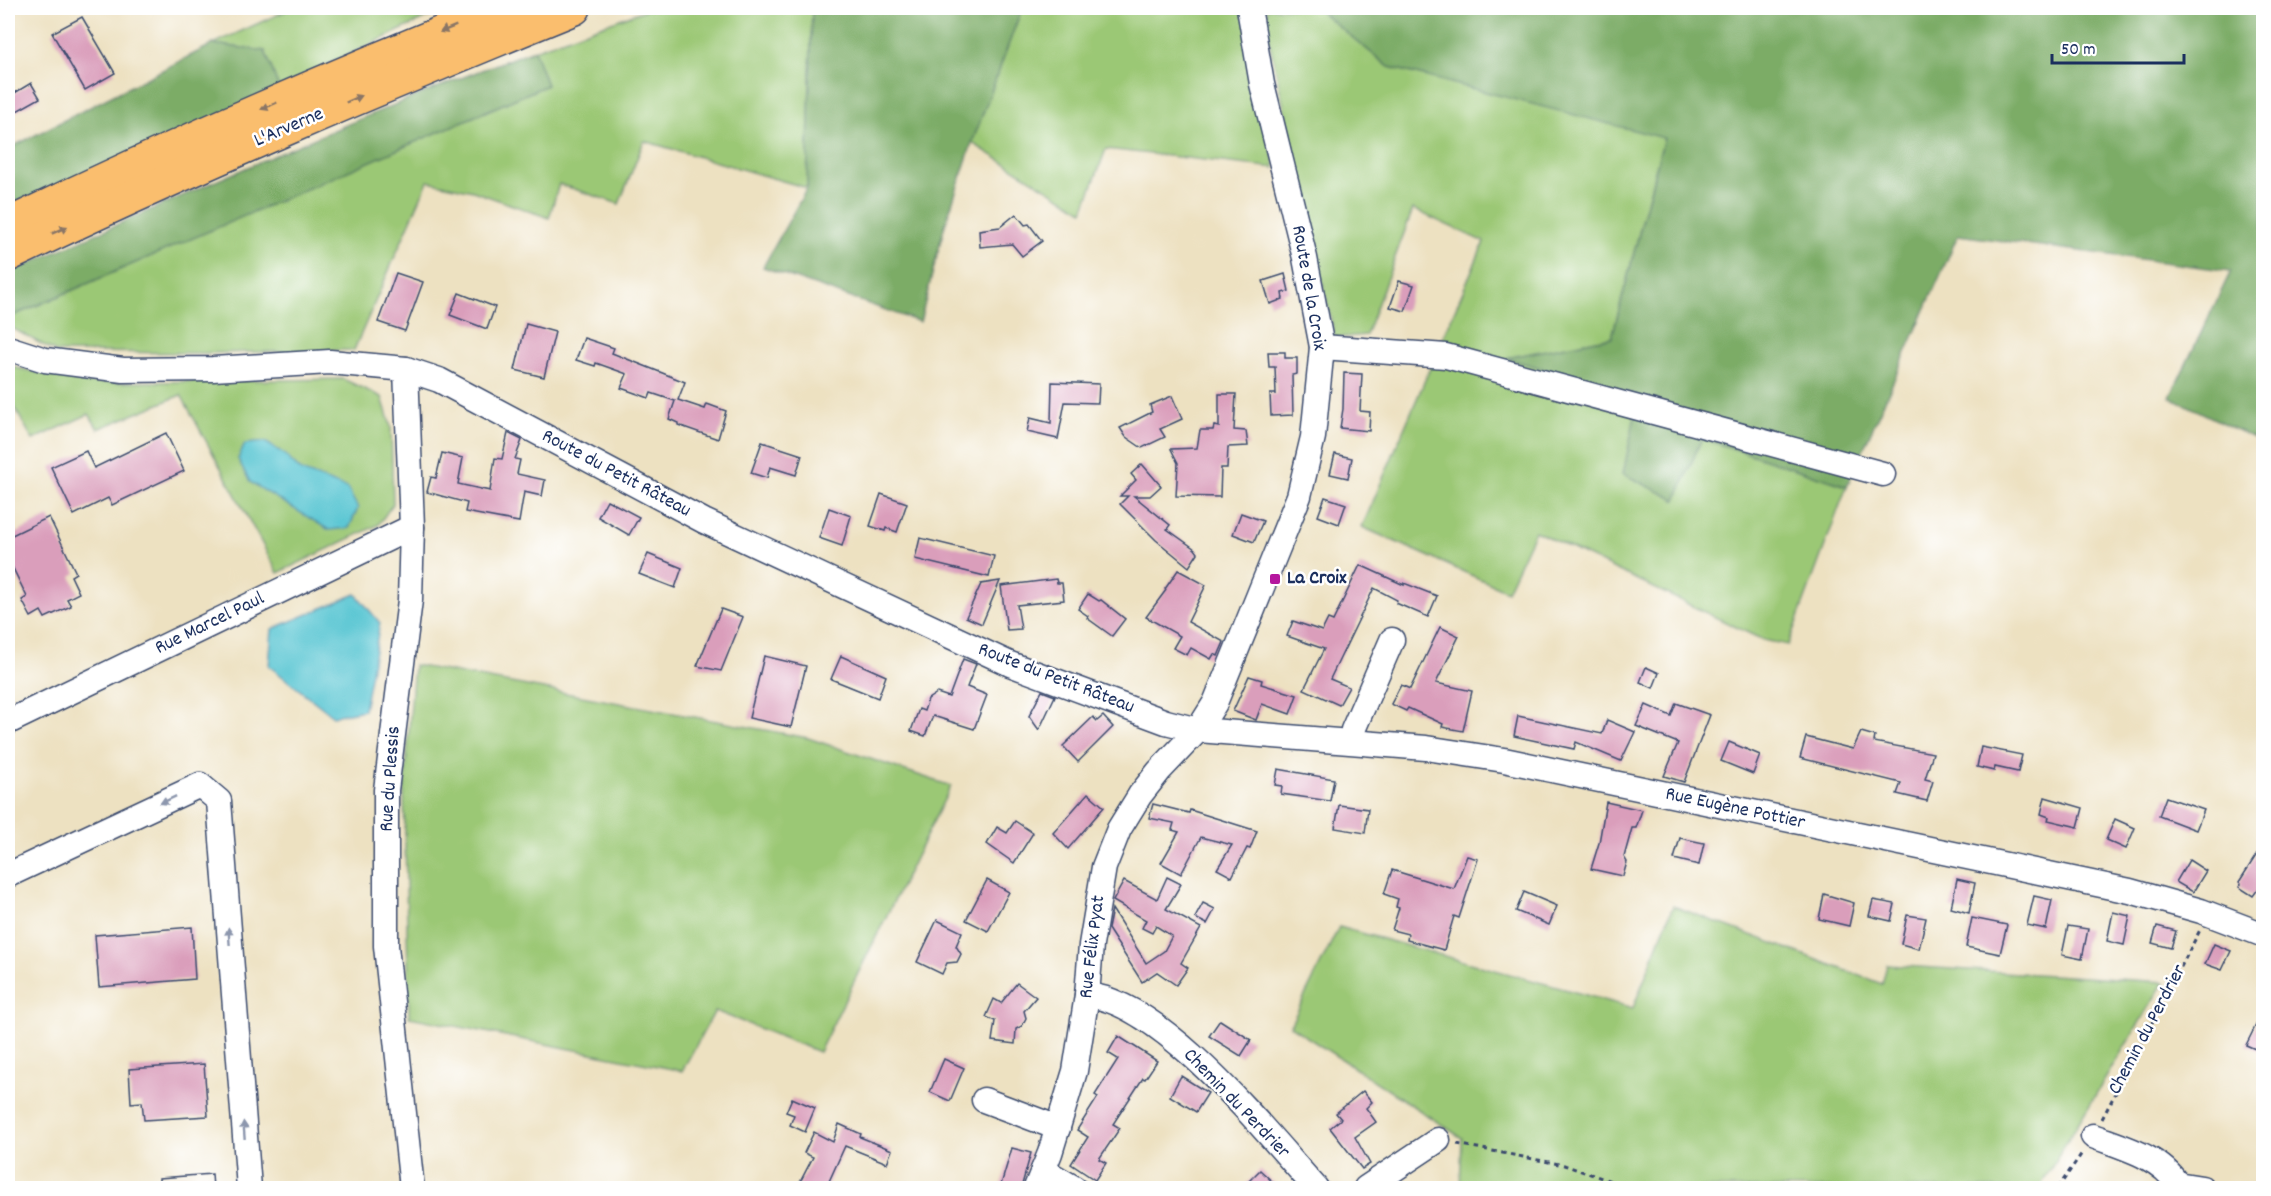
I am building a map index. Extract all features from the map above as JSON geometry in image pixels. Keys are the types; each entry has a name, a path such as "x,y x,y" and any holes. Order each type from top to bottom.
{"highway":[{"name":"L'Arverne","path":"8,225 220,127 402,48 503,8"},
{"name":"L'Arverne","path":"8,255 250,144 574,8"}],"street":[{"name":"Route de la Croix","path":"1198,730 1215,703 1299,496 1313,437 1322,347 1305,258 1262,84 1249,8"},
{"path":"1322,347 1446,356 1883,474"},
{"name":"Route du Petit Râteau","path":"8,348 45,360 123,370 213,369 330,362 406,369 439,380 704,521 1010,664 1166,722 1198,730"},
{"name":"Rue du Plessis","path":"406,369 412,526 410,600 386,790 386,946 412,1188"},
{"name":"Rue Marcel Paul","path":"8,722 412,526"},
{"path":"1351,741 1353,730 1392,640"},
{"name":"Rue Eugène Pottier","path":"1198,730 1426,747 1504,760 2118,888 2201,911 2264,935"},
{"name":"Rue Félix Pyat","path":"1040,1179 1075,1071 1088,995 1091,945 1104,867 1119,829 1140,795 1159,771 1198,730"},
{"path":"8,875 200,785 219,801 249,1188"},
{"name":"Chemin du Perdrier","path":"1088,995 1103,996 1134,1010 1202,1063 1316,1188"},
{"path":"984,1100 1058,1128"},
{"path":"2093,1136 2145,1158 2170,1172 2175,1186 2202,1188"},
{"path":"1366,1188 1438,1140"},
{"path":"1040,1179 1074,1188"}],"path":[{"name":"Chemin du Perdrier","path":"2058,1188 2093,1136 2203,924"},
{"path":"1438,1140 1564,1165 1631,1188"}],"green space":[{"path":"292,8 423,8 426,18 279,88 265,51 213,44"},
{"path":"423,8 453,8 426,18"},
{"path":"650,8 812,8 807,188 644,141 619,204 559,184 549,218 473,191 428,181 354,350 213,353 56,352 8,326 8,318 547,85 534,50"},
{"path":"812,8 1022,8 972,143 944,228 920,322 763,267 807,188"},
{"path":"1022,8 1246,8 1275,168 1106,149 1083,211 972,143"},
{"path":"1267,8 1316,8 1389,67 1664,137 1612,337 1507,358 1639,396 1675,500 1701,438 1847,486 1788,645 1763,640 1535,531 1507,591 1362,527 1484,242 1413,209 1366,335 1335,338 1266,27"},
{"path":"1316,8 2263,8 2263,443 2170,397 2231,271 1958,235 1847,486 1702,438 1676,500 1623,474 1639,396 1506,358 1612,337 1664,138 1389,67"},
{"path":"213,44 265,51 279,88 8,212 8,149"},
{"path":"534,50 547,85 8,318 8,273 335,130"},
{"path":"8,363 17,368 86,383 343,379 382,397 391,427 393,504 378,525 278,573 181,395 98,429 89,414 33,440 8,396"},
{"path":"414,665 808,738 951,786 819,1052 715,1011 682,1071 409,1017 404,793"},
{"path":"1673,906 1882,984 1887,965 2164,982 2039,1188 1460,1188 1462,1138 1290,1026 1339,927 1633,1008"}],"water":[{"path":"265,442 283,453 301,471 347,488 358,508 349,528 329,530 250,482 238,459 245,444"},
{"path":"356,594 380,623 364,710 333,716 269,666 272,629"}],"building":[{"path":"82,17 115,73 85,90 52,33"},
{"path":"31,83 40,98 8,116 8,97"},
{"path":"1016,214 1025,225 1029,224 1042,241 1022,256 1012,244 980,247 979,230 1000,227"},
{"path":"396,273 423,282 405,331 378,322"},
{"path":"1285,274 1289,291 1282,293 1283,299 1270,304 1263,281"},
{"path":"1399,281 1414,285 1405,311 1390,307"},
{"path":"459,293 495,307 487,329 450,315"},
{"path":"526,324 555,332 544,377 515,370"},
{"path":"584,338 614,348 612,353 685,382 678,400 705,409 707,404 726,411 718,439 678,425 669,419 675,401 651,393 649,398 621,388 627,374 596,363 595,366 576,360"},
{"path":"1268,352 1285,352 1285,358 1297,358 1297,374 1292,375 1293,415 1271,416 1270,394 1276,394 1275,367 1269,367"},
{"path":"1344,373 1362,374 1360,411 1370,412 1369,431 1340,428"},
{"path":"1052,382 1099,384 1098,403 1065,402 1058,439 1027,432 1030,418 1051,423"},
{"path":"1219,394 1236,394 1234,430 1246,431 1248,446 1228,447 1227,468 1221,468 1220,497 1176,496 1178,463 1171,449 1197,448 1200,430 1213,430 1214,426 1219,427"},
{"path":"1172,396 1182,419 1160,429 1165,437 1142,448 1126,437 1120,428 1152,412 1150,405"},
{"path":"166,433 184,471 112,505 108,498 74,515 51,467 86,451 94,468"},
{"path":"508,433 522,440 515,459 520,460 517,474 545,480 542,496 524,492 519,522 465,512 467,503 427,492 431,477 436,478 442,453 463,458 458,484 490,491 495,458 502,459"},
{"path":"762,442 802,455 796,475 770,467 767,478 751,473"},
{"path":"1335,454 1352,458 1348,478 1330,474"},
{"path":"1142,464 1161,486 1150,496 1134,496 1170,525 1167,529 1195,549 1198,553 1189,567 1156,540 1120,504 1128,496 1120,496 1136,480 1131,474"},
{"path":"881,494 907,503 897,532 870,526"},
{"path":"1325,497 1346,504 1339,524 1318,516"},
{"path":"607,500 639,517 629,535 598,517"},
{"path":"829,508 851,516 842,546 819,538"},
{"path":"1241,513 1263,521 1254,542 1233,534"},
{"path":"49,517 76,573 71,576 79,593 67,599 71,606 45,618 41,611 31,617 22,600 27,597 8,558 8,537"},
{"path":"920,538 994,556 989,577 915,559"},
{"path":"648,554 682,568 675,588 639,574"},
{"path":"1360,565 1404,585 1404,583 1437,596 1428,617 1396,603 1397,600 1374,588 1330,679 1349,687 1339,705 1304,689 1324,649 1287,636 1293,621 1322,631 1328,619 1333,621"},
{"path":"1178,570 1206,585 1188,622 1224,642 1218,656 1214,654 1211,659 1191,648 1187,655 1173,648 1180,636 1146,617"},
{"path":"1056,579 1057,583 1062,583 1064,600 1017,605 1021,629 1007,630 1001,586"},
{"path":"1000,581 982,624 966,617 981,584"},
{"path":"1088,594 1101,600 1125,619 1112,636 1078,609"},
{"path":"721,609 743,617 721,671 697,666"},
{"path":"1440,627 1459,636 1436,683 1472,691 1463,731 1442,727 1443,724 1408,708 1406,711 1391,704 1401,685 1410,689"},
{"path":"764,656 806,666 791,727 749,718"},
{"path":"841,656 886,676 878,698 831,679"},
{"path":"963,659 976,664 967,687 987,695 974,729 933,716 925,736 911,731 919,709 924,711 928,699 937,693 949,697"},
{"path":"1646,667 1659,673 1653,688 1640,682"},
{"path":"1249,676 1262,680 1261,684 1297,695 1290,714 1262,704 1256,720 1233,711"},
{"path":"1042,691 1055,696 1039,730 1029,716"},
{"path":"1676,703 1710,715 1684,782 1664,776 1678,743 1636,726 1646,705 1671,716"},
{"path":"1103,716 1113,727 1078,762 1063,746 1093,717 1097,721"},
{"path":"1518,716 1602,734 1607,720 1635,732 1621,761 1576,742 1574,749 1514,736"},
{"path":"1861,732 1875,736 1874,742 1933,753 1925,779 1933,781 1927,801 1897,794 1901,783 1800,758 1806,737 1853,749"},
{"path":"1729,742 1760,755 1753,774 1721,761"},
{"path":"1981,747 2022,755 2018,772 1995,767 1994,771 1977,767"},
{"path":"1278,769 1334,779 1330,801 1281,794 1282,786 1275,785"},
{"path":"1088,793 1104,807 1068,849 1053,833"},
{"path":"2045,797 2083,808 2078,827 2048,820 2049,817 2041,814"},
{"path":"2166,797 2204,810 2196,830 2159,816"},
{"path":"1606,802 1642,810 1636,828 1632,828 1624,857 1627,862 1623,876 1591,869 1599,843"},
{"path":"1153,804 1189,813 1190,810 1257,831 1250,849 1247,848 1232,877 1217,869 1232,845 1201,837 1181,874 1161,863 1179,832 1172,830 1174,823 1149,818"},
{"path":"1339,805 1368,809 1365,833 1335,828"},
{"path":"2115,819 2135,828 2126,849 2106,840"},
{"path":"1015,821 1033,833 1014,863 987,844 997,827 1007,833"},
{"path":"1680,838 1704,843 1699,865 1674,859"},
{"path":"2264,843 2264,881 2253,896 2239,887 2241,884 2239,882"},
{"path":"1467,856 1478,859 1459,918 1454,916 1444,950 1407,940 1408,934 1392,930 1399,908 1396,907 1398,899 1384,894 1392,870 1454,889"},
{"path":"2189,860 2206,871 2193,892 2176,882"},
{"path":"1167,877 1181,884 1166,909 1201,928 1181,963 1188,968 1176,985 1157,972 1142,982 1108,929 1112,909 1146,963 1164,951 1172,936 1156,926 1152,933 1142,928 1146,920 1113,901 1124,881 1157,899"},
{"path":"1957,879 1975,883 1969,913 1951,908"},
{"path":"987,880 1009,892 988,931 966,920"},
{"path":"1524,892 1557,906 1549,925 1516,911"},
{"path":"1824,894 1854,903 1849,926 1819,919"},
{"path":"2034,896 2052,900 2046,929 2027,925"},
{"path":"1873,900 1895,904 1891,921 1869,916"},
{"path":"1203,903 1215,909 1207,924 1195,918"},
{"path":"2113,912 2130,916 2124,945 2107,941"},
{"path":"1907,915 1926,918 1919,949 1901,944"},
{"path":"1972,918 2007,925 2000,954 1966,947"},
{"path":"937,920 962,932 956,946 961,954 957,962 947,963 942,974 917,962"},
{"path":"2068,926 2088,929 2082,959 2062,955"},
{"path":"2157,926 2176,931 2171,948 2152,943"},
{"path":"192,927 195,979 99,987 95,935"},
{"path":"2214,944 2231,951 2222,970 2205,964"},
{"path":"1017,983 1036,997 1024,1011 1026,1018 1022,1026 1016,1029 1015,1044 992,1041 995,1021 986,1017 994,999 1001,1003"},
{"path":"2264,1009 2264,1043 2260,1051 2246,1045"},
{"path":"1220,1020 1251,1040 1241,1056 1209,1036"},
{"path":"1118,1036 1157,1061 1113,1124 1120,1128 1099,1159 1106,1163 1095,1180 1071,1164 1088,1137 1077,1130 1098,1097 1095,1095 1118,1059 1108,1053"},
{"path":"944,1059 964,1068 950,1101 930,1092"},
{"path":"204,1064 208,1116 144,1120 142,1102 131,1103 129,1069"},
{"path":"1181,1076 1208,1093 1196,1112 1170,1096"},
{"path":"1363,1091 1372,1102 1366,1108 1376,1122 1355,1137 1370,1164 1362,1169 1330,1128 1341,1119 1336,1113"},
{"path":"792,1098 815,1108 805,1132 790,1125 794,1115 786,1112"},
{"path":"839,1124 861,1134 860,1137 892,1150 887,1163 845,1146 826,1188 797,1188 813,1157 804,1153 814,1132 833,1142"},
{"path":"1012,1148 1031,1153 1021,1188 1000,1188"},
{"path":"1260,1170 1279,1188 1242,1188"},
{"path":"212,1174 213,1188 159,1188 159,1178"}],"place":[{"name":"La Croix","path":"1275,579"}]}
